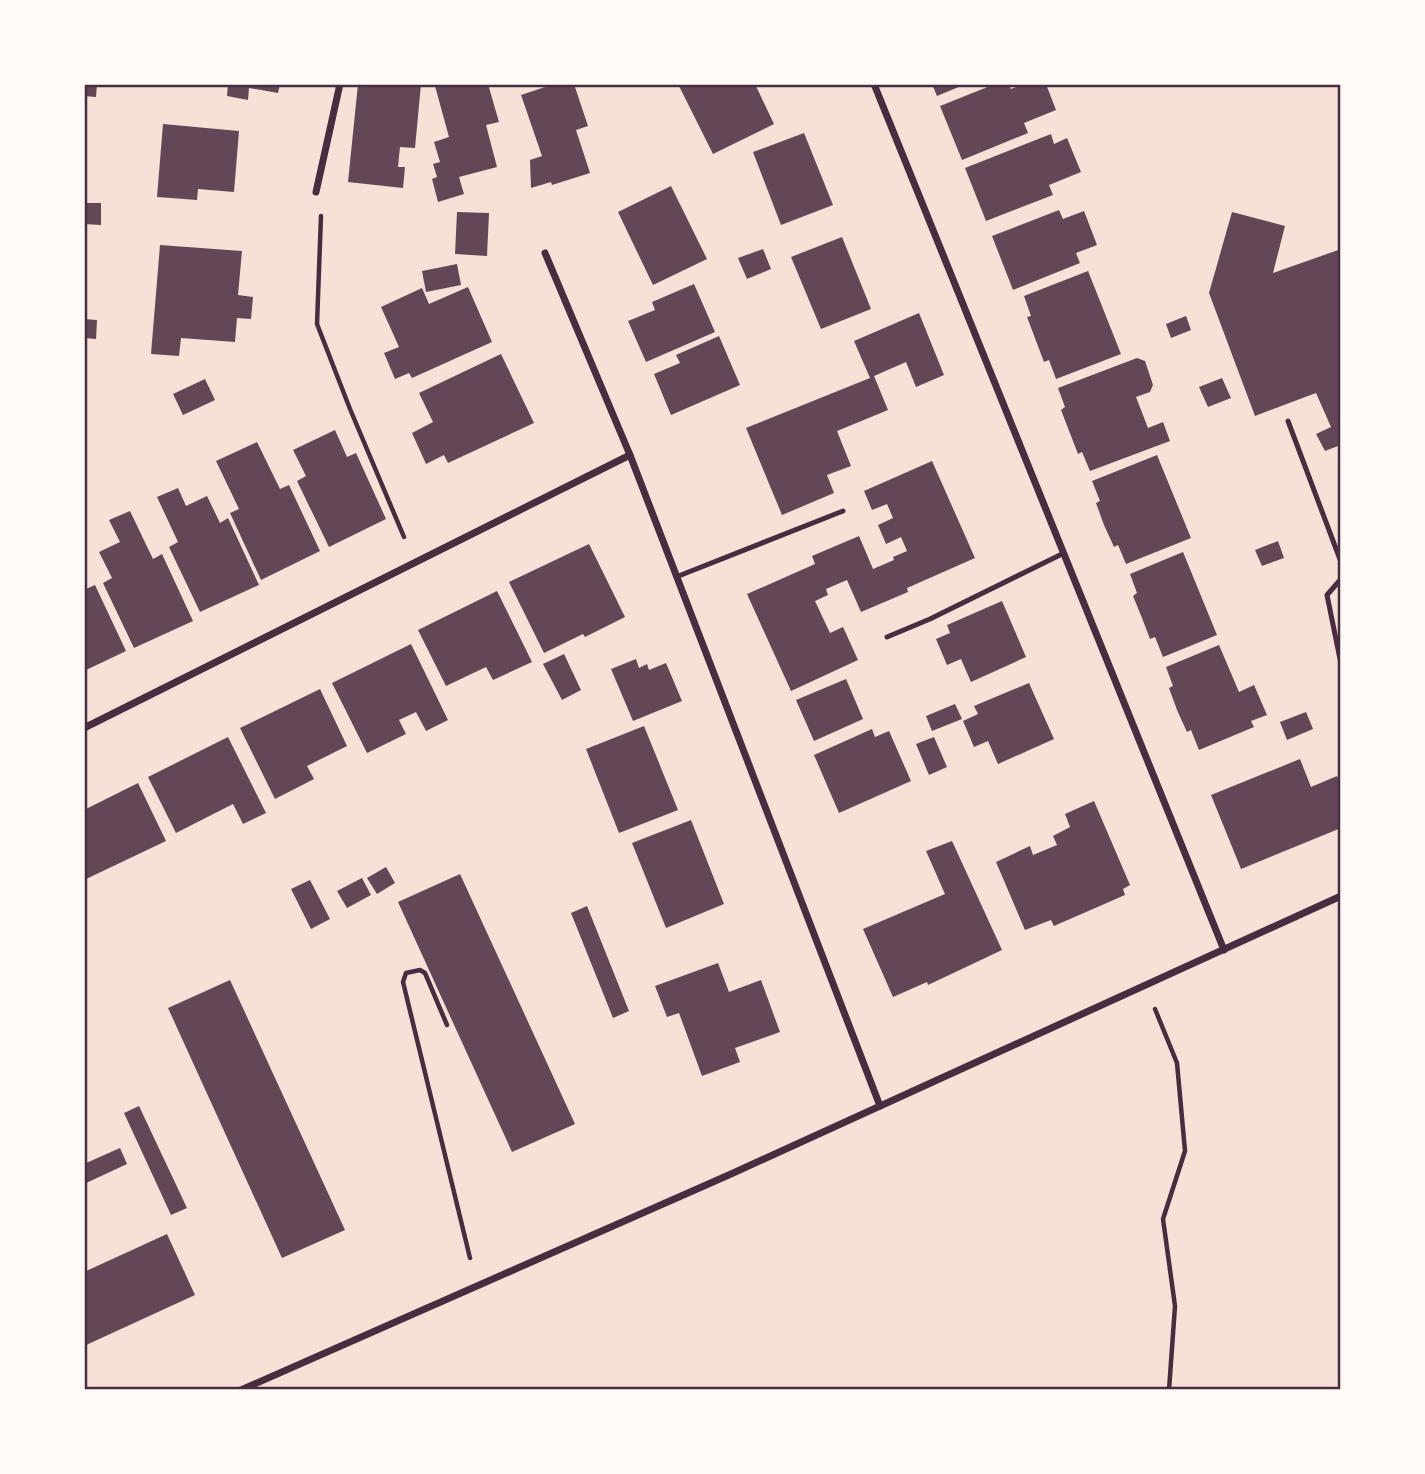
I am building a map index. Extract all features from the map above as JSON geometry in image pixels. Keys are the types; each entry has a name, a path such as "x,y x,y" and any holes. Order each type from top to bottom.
{"street":[{"path":"316,192 340,84"},
{"path":"874,84 1224,950"},
{"path":"545,253 630,455 880,1106"},
{"path":"84,728 630,455"},
{"path":"241,1390 880,1106 1341,896"}],"lane":[{"path":"1288,421 1341,562"},
{"path":"677,577 843,511"},
{"path":"887,637 1064,554"},
{"path":"1341,579 1327,595 1341,664"}],"path":[{"path":"316,192 321,205 317,324 415,564"},
{"path":"447,1025 425,972 420,970 407,973 403,982 476,1286"},
{"path":"1145,986 1177,1063 1185,1151 1163,1219 1175,1306 1168,1390"}],"building":[{"path":"84,84 97,84 96,97 84,96"},
{"path":"228,84 280,84 278,93 249,88 248,100 227,96"},
{"path":"358,84 421,84 415,148 400,147 398,167 405,167 403,188 348,182"},
{"path":"488,84 499,122 486,125 497,167 459,177 464,194 438,202 432,179 437,177 433,164 440,162 434,142 449,137 435,86"},
{"path":"554,84 574,84 588,126 576,130 590,173 552,185 551,182 531,188 530,160 542,156 521,95"},
{"path":"678,84 755,84 774,124 713,154"},
{"path":"932,84 966,84 937,96"},
{"path":"995,84 1009,84 1011,89 1024,84 1046,84 1056,110 1024,123 1028,133 962,160 940,106"},
{"path":"163,124 239,131 234,192 198,189 197,200 157,197"},
{"path":"804,133 833,205 781,225 753,152"},
{"path":"1051,134 1054,144 1067,138 1081,172 1049,185 1053,195 986,221 965,168"},
{"path":"671,186 707,259 653,285 618,212"},
{"path":"84,203 101,203 101,225 84,224"},
{"path":"1059,210 1063,219 1084,211 1097,245 1076,253 1080,263 1013,290 992,236"},
{"path":"457,212 489,213 487,256 455,254"},
{"path":"1232,212 1285,226 1273,273 1341,249 1341,451 1338,446 1325,451 1316,434 1331,427 1316,393 1255,416 1209,293"},
{"path":"842,237 871,309 821,329 791,257"},
{"path":"160,245 242,251 238,295 253,297 251,319 237,318 235,342 181,338 179,356 151,354"},
{"path":"763,249 771,269 747,279 738,258"},
{"path":"457,264 461,285 426,292 422,271"},
{"path":"1088,271 1121,354 1056,379 1049,360 1044,362 1027,317 1031,316 1024,296"},
{"path":"694,284 715,332 646,362 628,321 655,310 652,302"},
{"path":"468,287 492,342 412,378 409,373 395,379 384,353 399,347 381,307 422,288 429,304"},
{"path":"919,313 944,375 916,387 906,362 874,376 888,410 837,431 851,466 827,475 834,493 782,515 746,428 870,378 854,341"},
{"path":"1186,316 1191,330 1171,338 1166,324"},
{"path":"84,319 97,320 96,339 84,338"},
{"path":"719,336 740,385 671,415 654,374 680,363 676,355"},
{"path":"501,354 534,423 448,463 444,455 426,464 412,433 433,422 419,393"},
{"path":"1137,358 1145,361 1153,385 1150,392 1136,397 1148,428 1163,422 1170,441 1090,471 1082,452 1078,454 1061,410 1065,407 1058,388"},
{"path":"1222,378 1231,398 1208,407 1199,387"},
{"path":"205,379 215,400 183,415 173,394"},
{"path":"335,430 347,457 356,453 386,519 329,547 297,481 306,476 293,450"},
{"path":"257,442 280,489 289,485 320,551 261,580 230,513 239,509 216,461"},
{"path":"1157,455 1191,538 1126,564 1118,545 1114,547 1104,525 1096,503 1100,501 1092,481"},
{"path":"932,461 975,558 861,612 847,580 826,589 828,595 815,601 830,633 843,627 858,660 791,691 747,594 815,564 812,556 859,536 873,569 907,551 901,537 886,544 878,525 893,518 887,504 872,510 864,491"},
{"path":"178,488 186,506 207,496 220,523 228,518 259,585 200,612 169,547 178,542 157,497"},
{"path":"130,511 153,559 162,554 193,621 134,648 103,583 112,578 99,552 120,542 109,520"},
{"path":"1278,541 1284,558 1262,566 1255,550"},
{"path":"589,544 625,617 544,653 509,582"},
{"path":"1183,552 1217,635 1163,657 1155,637 1150,639 1133,596 1137,593 1130,574"},
{"path":"84,584 86,589 95,585 126,651 84,671"},
{"path":"497,591 532,662 493,680 486,667 446,686 418,630"},
{"path":"1002,601 1026,657 971,682 961,659 947,665 936,639 950,633 947,625"},
{"path":"411,644 448,720 426,731 416,712 399,720 406,734 367,753 332,683"},
{"path":"1219,645 1239,692 1254,685 1267,715 1251,721 1254,727 1199,750 1191,730 1187,732 1177,710 1169,688 1173,686 1166,667"},
{"path":"564,654 581,690 562,700 543,664"},
{"path":"636,659 639,668 647,664 649,670 666,663 682,701 633,721 611,669"},
{"path":"846,679 863,719 814,741 796,700"},
{"path":"1029,683 1054,739 998,764 988,741 974,747 963,721 978,714 974,706"},
{"path":"320,689 347,746 307,766 314,779 275,799 240,728"},
{"path":"955,704 962,719 932,731 926,716"},
{"path":"1306,712 1313,729 1287,740 1280,722"},
{"path":"644,726 678,810 619,833 586,749"},
{"path":"872,729 875,737 889,731 911,781 839,813 814,755"},
{"path":"228,737 266,813 243,824 233,804 176,833 148,777"},
{"path":"934,737 947,767 929,775 916,744"},
{"path":"1300,759 1311,787 1337,776 1341,787 1341,828 1241,869 1211,795"},
{"path":"138,783 166,841 84,880 84,810"},
{"path":"1094,801 1130,885 1123,889 1125,895 1054,926 1051,920 1025,930 996,862 1030,846 1033,855 1057,845 1053,836 1070,827 1065,814"},
{"path":"691,820 724,904 666,928 632,843"},
{"path":"952,841 1002,950 928,985 927,982 893,997 863,929 945,894 926,851"},
{"path":"386,867 395,883 377,894 367,878"},
{"path":"460,874 575,1124 512,1152 398,902"},
{"path":"362,878 371,895 347,908 337,891"},
{"path":"310,880 330,919 311,929 291,889"},
{"path":"587,906 629,1011 613,1018 571,913"},
{"path":"718,963 729,992 761,980 780,1032 735,1048 740,1062 702,1076 679,1013 667,1017 655,986"},
{"path":"230,980 345,1230 282,1258 168,1008"},
{"path":"139,1106 187,1208 171,1215 124,1113"},
{"path":"120,1148 127,1164 84,1184 84,1164"},
{"path":"167,1234 195,1295 84,1346 84,1272"}]}
